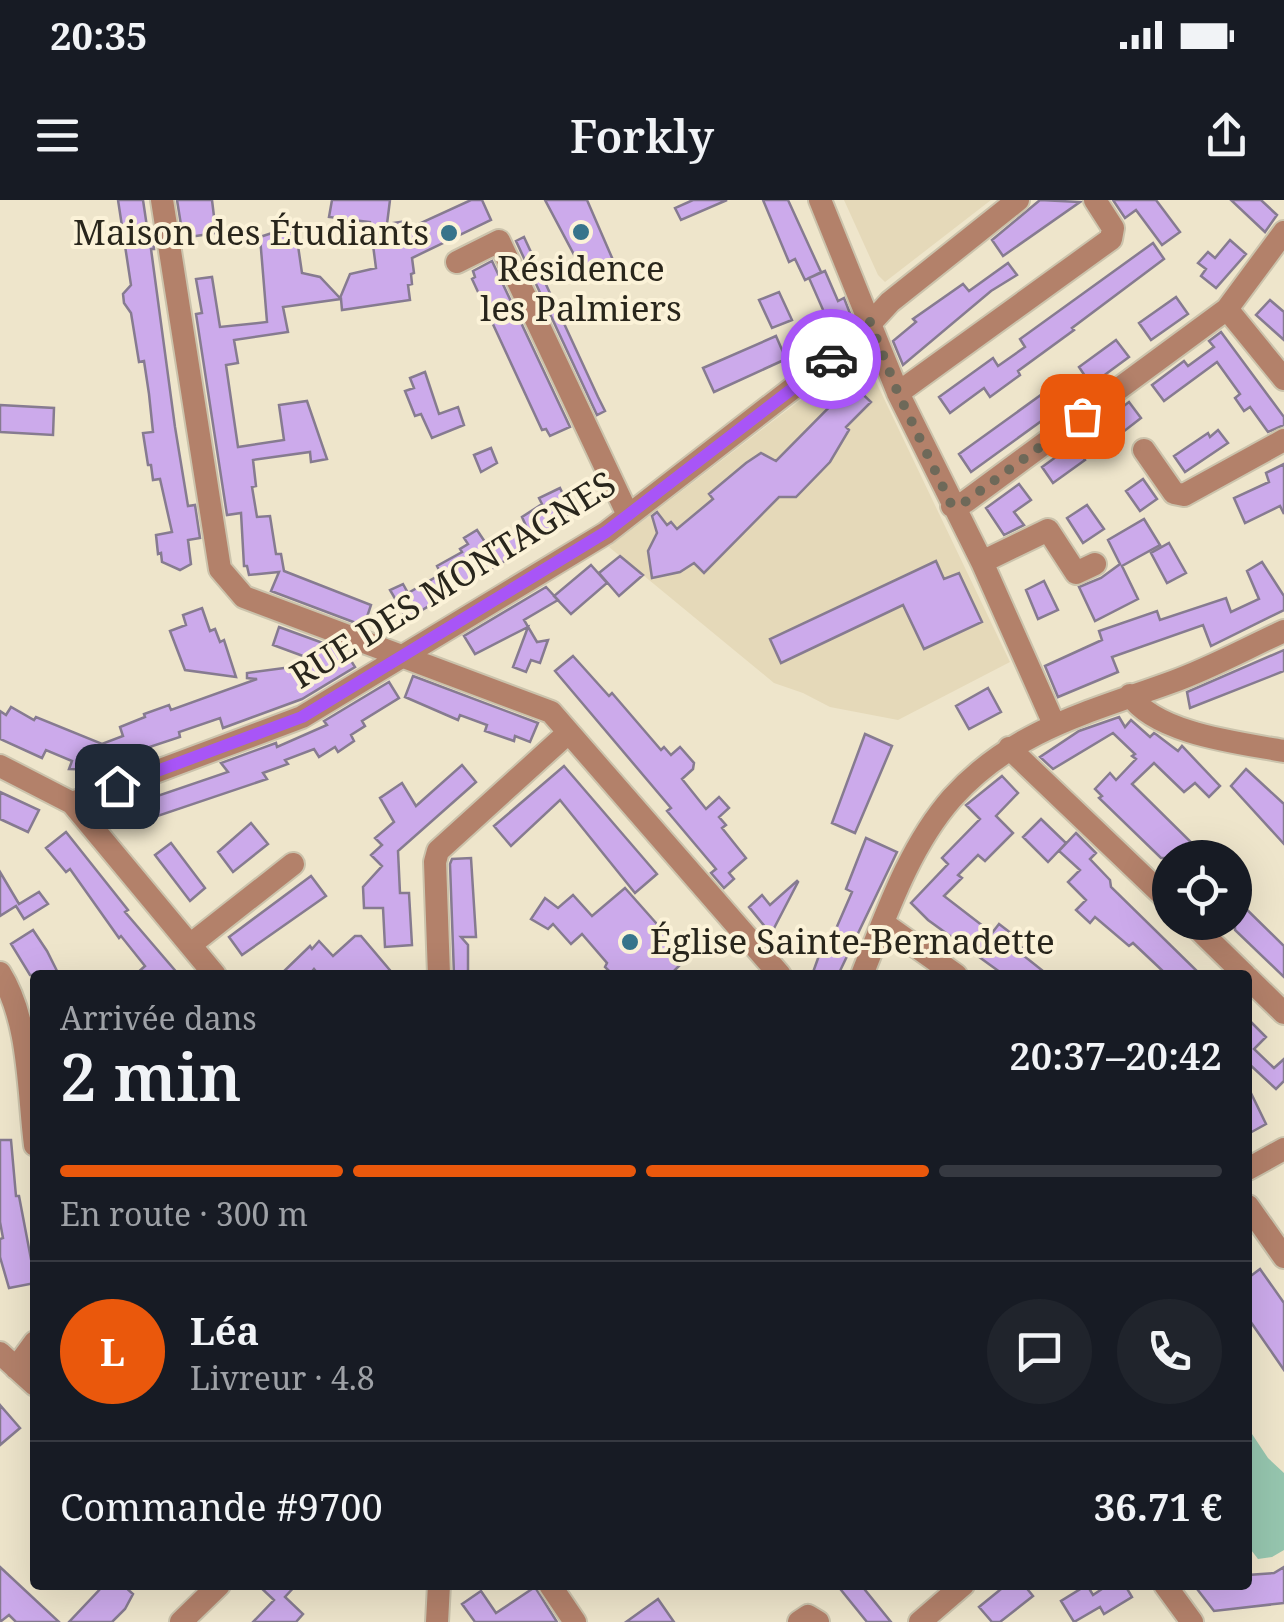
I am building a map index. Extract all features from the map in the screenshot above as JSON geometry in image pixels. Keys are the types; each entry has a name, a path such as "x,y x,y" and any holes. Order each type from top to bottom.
{"street":[{"path":"162,200 220,569 244,597 550,712 776,970"},
{"path":"820,200 898,393 982,562 1054,724"},
{"name":"RUE DES MONTAGNES","path":"72,803 302,717 606,532 855,340 905,290 1018,200"},
{"path":"898,393 1112,239 1113,228 1095,200"},
{"path":"952,506 965,502 1228,309 1284,232"},
{"path":"458,262 500,241 628,514"},
{"path":"1228,309 1284,379"},
{"path":"1144,450 1174,493 1184,494 1284,440"},
{"path":"982,562 1048,530 1076,573 1095,564"},
{"path":"864,970 923,840 952,798 1009,748 1054,724 1178,680 1284,631"},
{"path":"1130,695 1136,703 1182,731 1284,752"},
{"path":"439,970 435,862 438,851 568,733"},
{"path":"1009,748 1152,885"},
{"path":"0,766 72,803 210,970"},
{"path":"190,945 293,864"},
{"path":"883,922 949,970"},
{"path":"1209,940 1240,970"},
{"path":"0,973 19,1023 30,1107"},
{"path":"1252,982 1284,1013"},
{"path":"1252,1167 1284,1149"},
{"path":"1252,1212 1284,1257"},
{"path":"30,1346 8,1361 30,1381"},
{"path":"181,1622 215,1590"},
{"path":"437,1622 438,1590"},
{"path":"553,1590 575,1622"},
{"path":"936,1617 959,1590"},
{"path":"1169,1590 1192,1622"},
{"path":"799,1622 808,1616 818,1622"}],"shaded area":[{"path":"844,200 991,200 885,282 878,275"},
{"path":"854,359 866,361 1010,662 898,720 830,707 774,683 609,547"}],"green space":[{"path":"1252,1434 1284,1473 1284,1550 1258,1559 1252,1551"}],"building":[{"path":"118,200 143,200 147,227 151,226 175,427 188,506 195,505 200,538 188,540 191,564 180,570 162,562 161,553 158,554 156,535 172,532 160,479 153,480 148,465 143,433 153,432 149,394 131,313 124,303 123,294 131,285"},
{"path":"177,200 212,200 216,233 189,237 188,230 182,231"},
{"path":"332,200 390,200 387,224 407,221 408,229 471,200 482,200 491,220 412,258 410,300 342,310 341,299 283,307 288,332 234,340 238,363 226,365 238,447 284,440 279,405 307,401 327,459 311,462 310,452 253,460 257,517 270,516 276,554 281,554 284,571 371,605 364,626 271,591 279,572 249,575 244,566 241,513 227,515 196,314 202,313 196,279 212,277 220,327 267,322 260,237 278,231 296,232 302,273 320,277 340,298 350,274 376,268 370,222 329,217"},
{"name":"Résidence les Palmiers","path":"545,200 587,200 616,267 588,281"},
{"path":"693,200 727,200 681,220 675,208"},
{"path":"763,200 788,200 821,272 805,280 795,259 789,262"},
{"path":"1040,200 1080,202 1003,256 992,240"},
{"path":"1113,200 1156,200 1180,232 1162,245 1136,210 1125,218"},
{"path":"1231,200 1261,200 1277,215 1265,232"},
{"path":"524,237 605,411 597,415 516,241"},
{"path":"1230,240 1246,254 1216,288 1201,276 1206,269 1198,263 1208,252 1215,258"},
{"path":"1153,243 1164,259 1072,328 990,397 984,388 950,413 939,397 993,358 998,366 1025,347 1020,339"},
{"path":"492,261 570,427 550,436 546,429 542,430 472,279 473,271"},
{"path":"1008,263 1017,275 991,291 903,365 893,341 916,322 913,319 963,284 969,291"},
{"path":"825,271 838,301 844,298 853,321 812,340 803,321 824,312 809,278"},
{"path":"779,292 792,320 772,328 759,300"},
{"path":"1176,297 1188,314 1151,340 1139,323"},
{"path":"1270,300 1284,312 1284,340 1256,315"},
{"path":"1221,332 1284,417 1284,425 1268,432 1250,407 1244,411 1235,398 1240,394 1217,362 1164,401 1152,385 1184,361 1188,366 1214,347 1209,341"},
{"path":"776,336 786,359 714,392 703,368"},
{"path":"1116,340 1129,357 1091,385 1079,367"},
{"path":"425,372 439,414 458,407 464,425 432,438 421,414 415,416 405,391 414,388 410,378"},
{"path":"852,384 871,402 846,427 849,430 830,462 796,497 779,497 704,573 694,563 680,572 652,578 648,551 657,533 652,516 657,512 667,525 671,522 677,529 713,499 709,494 746,463 761,453 776,461"},
{"path":"1056,384 1069,401 971,472 959,454"},
{"path":"1129,402 1141,418 1123,432 1112,415"},
{"path":"0,405 54,408 53,435 0,432"},
{"path":"1218,430 1228,443 1185,472 1174,456"},
{"path":"1074,444 1085,460 1053,483 1042,467"},
{"path":"491,448 497,463 481,472 474,455"},
{"path":"1284,464 1284,514 1280,506 1245,523 1234,498 1269,482 1266,473"},
{"path":"1143,479 1157,499 1140,511 1126,491"},
{"path":"1019,484 1031,500 1014,512 1024,525 1004,535 986,508"},
{"path":"560,488 572,513 551,522 555,531 407,619 390,590 403,584 408,593 441,574 437,566 462,552 460,549 468,544 464,538 477,530 489,548 526,526 522,517 542,504 539,498"},
{"path":"1087,505 1104,529 1083,543 1067,518"},
{"path":"1144,519 1160,545 1122,566 1138,599 1095,621 1079,587 1120,564 1108,540"},
{"path":"1169,543 1186,573 1167,583 1151,553"},
{"path":"620,556 643,575 619,596 599,573"},
{"path":"936,561 944,579 959,573 982,622 924,649 903,605 781,663 770,639"},
{"path":"1262,562 1284,596 1284,610 1211,646 1203,625 1112,657 1118,672 1058,697 1045,666 1102,640 1099,631 1157,611 1160,620 1226,598 1231,612 1259,599 1247,571"},
{"path":"591,565 607,583 571,614 554,596"},
{"path":"1044,581 1058,610 1038,619 1026,590"},
{"path":"546,587 558,600 524,620 537,642 548,640 540,663 531,660 526,672 513,667 528,627 475,654 464,636"},
{"path":"202,608 210,631 215,629 220,642 224,640 236,677 185,670 170,631 186,625 183,615"},
{"path":"279,627 345,651 355,667 302,699 223,728 220,718 179,732 180,737 104,762 107,770 69,769 72,761 46,750 42,758 0,739 0,711 6,715 11,707 34,720 36,717 102,744 123,736 120,727 145,717 144,714 169,705 171,710 257,679 247,678 247,673 322,663 273,645"},
{"path":"1284,650 1284,671 1190,708 1187,692"},
{"path":"573,656 609,696 612,693 661,750 664,747 671,755 680,747 694,763 682,779 706,809 719,797 729,808 719,817 726,825 722,828 746,858 729,873 734,879 724,888 711,873 716,869 667,811 671,808 555,671"},
{"path":"413,676 538,723 530,742 485,731 487,725 460,715 458,720 405,697"},
{"path":"389,682 399,698 362,721 365,726 351,735 354,741 338,752 335,747 319,757 314,749 263,773 267,779 131,825 125,807 228,772 221,763 276,743 277,747 327,725 324,721"},
{"path":"988,688 1001,712 969,729 956,706"},
{"path":"1119,717 1125,727 1131,720 1150,737 1154,733 1178,751 1182,746 1220,786 1209,797 1195,783 1184,792 1154,763 1132,784 1189,840 1152,840 1152,849 1099,798 1102,796 1095,789 1110,773 1116,780 1136,759 1113,733 1053,769 1040,757 1079,731"},
{"path":"865,734 892,746 855,833 832,823"},
{"path":"462,765 476,782 398,851 400,893 409,893 412,945 385,947 383,908 364,908 363,887 382,866 371,855 382,845 375,838 394,822 380,798 402,783 416,806"},
{"path":"564,766 657,874 635,893 560,800 511,846 494,826"},
{"path":"1246,769 1284,804 1284,844 1231,786"},
{"path":"1002,776 1018,793 996,816 1013,833 985,861 978,855 944,896 992,933 999,924 1028,952 1024,956 1042,970 997,970 911,903 948,864 942,858 980,819 966,805"},
{"path":"0,792 39,810 28,832 0,819"},
{"path":"1041,819 1066,843 1048,862 1023,837"},
{"path":"251,823 268,844 233,872 218,852"},
{"path":"66,832 128,910 125,912 175,970 141,970 145,966 119,938 70,869 66,872 46,848"},
{"path":"1076,833 1096,853 1090,859 1110,880 1111,887 1152,927 1152,940 1165,940 1196,970 1162,970 1133,943 1129,946 1095,917 1090,923 1076,910 1086,900 1068,882 1080,870 1059,851"},
{"path":"866,838 897,852 840,970 814,970 826,936 832,938 852,892 846,889"},
{"path":"171,843 205,888 190,901 155,855"},
{"path":"471,858 476,937 461,937 468,945 468,970 454,970 452,859"},
{"path":"0,872 19,904 39,892 48,904 24,919 16,906 0,916"},
{"path":"311,876 326,896 242,955 229,937"},
{"path":"797,881 771,934 749,907 762,895 770,905"},
{"path":"625,888 687,958 675,970 608,970 607,963 582,934 571,944 553,924 548,929 531,919 545,898 558,908 573,895 592,916"},
{"path":"1252,915 1284,946 1284,977 1245,940 1252,940"},
{"path":"33,930 56,970 30,970 30,975 11,944"},
{"path":"355,936 361,936 390,970 285,970 319,941 333,956"},
{"path":"1252,1023 1266,1037 1254,1049 1274,1068 1284,1059 1284,1081 1276,1089 1252,1067"},
{"path":"1252,1095 1266,1124 1252,1132"},
{"path":"0,1140 11,1140 16,1196 30,1254 30,1284 9,1288 0,1257"},
{"path":"1260,1269 1284,1303 1284,1370 1252,1324 1252,1275"},
{"path":"0,1405 20,1428 0,1445"},
{"path":"0,1567 59,1622 16,1622 9,1615 0,1622"},
{"path":"1284,1567 1284,1603 1214,1611 1198,1590 1252,1590 1252,1575 1274,1573"},
{"path":"99,1590 129,1590 133,1594 112,1622 69,1622"},
{"path":"263,1590 291,1590 285,1597 303,1614 296,1622 253,1622 274,1600"},
{"path":"530,1590 537,1590 557,1622 475,1622 462,1604 481,1591 496,1613"},
{"path":"841,1590 865,1590 891,1622 867,1622"},
{"path":"1000,1590 1028,1590 1033,1596 1000,1622 992,1622 979,1607"},
{"path":"1079,1590 1090,1590 1093,1595 1100,1590 1128,1590 1132,1597 1104,1614 1100,1607 1074,1622 1061,1601"},
{"path":"658,1599 674,1622 626,1622"}],"way so far":[{"path":"831,359 870,322 898,393 952,506 965,502 1082,416"}],"place":[{"name":"Résidence les Palmiers","path":"581,232"},
{"name":"Maison des Étudiants","path":"449,233"},
{"name":"Église Sainte-Bernadette","path":"630,942"}],"route":[{"path":"117,786 302,717 606,532 831,359"}]}
